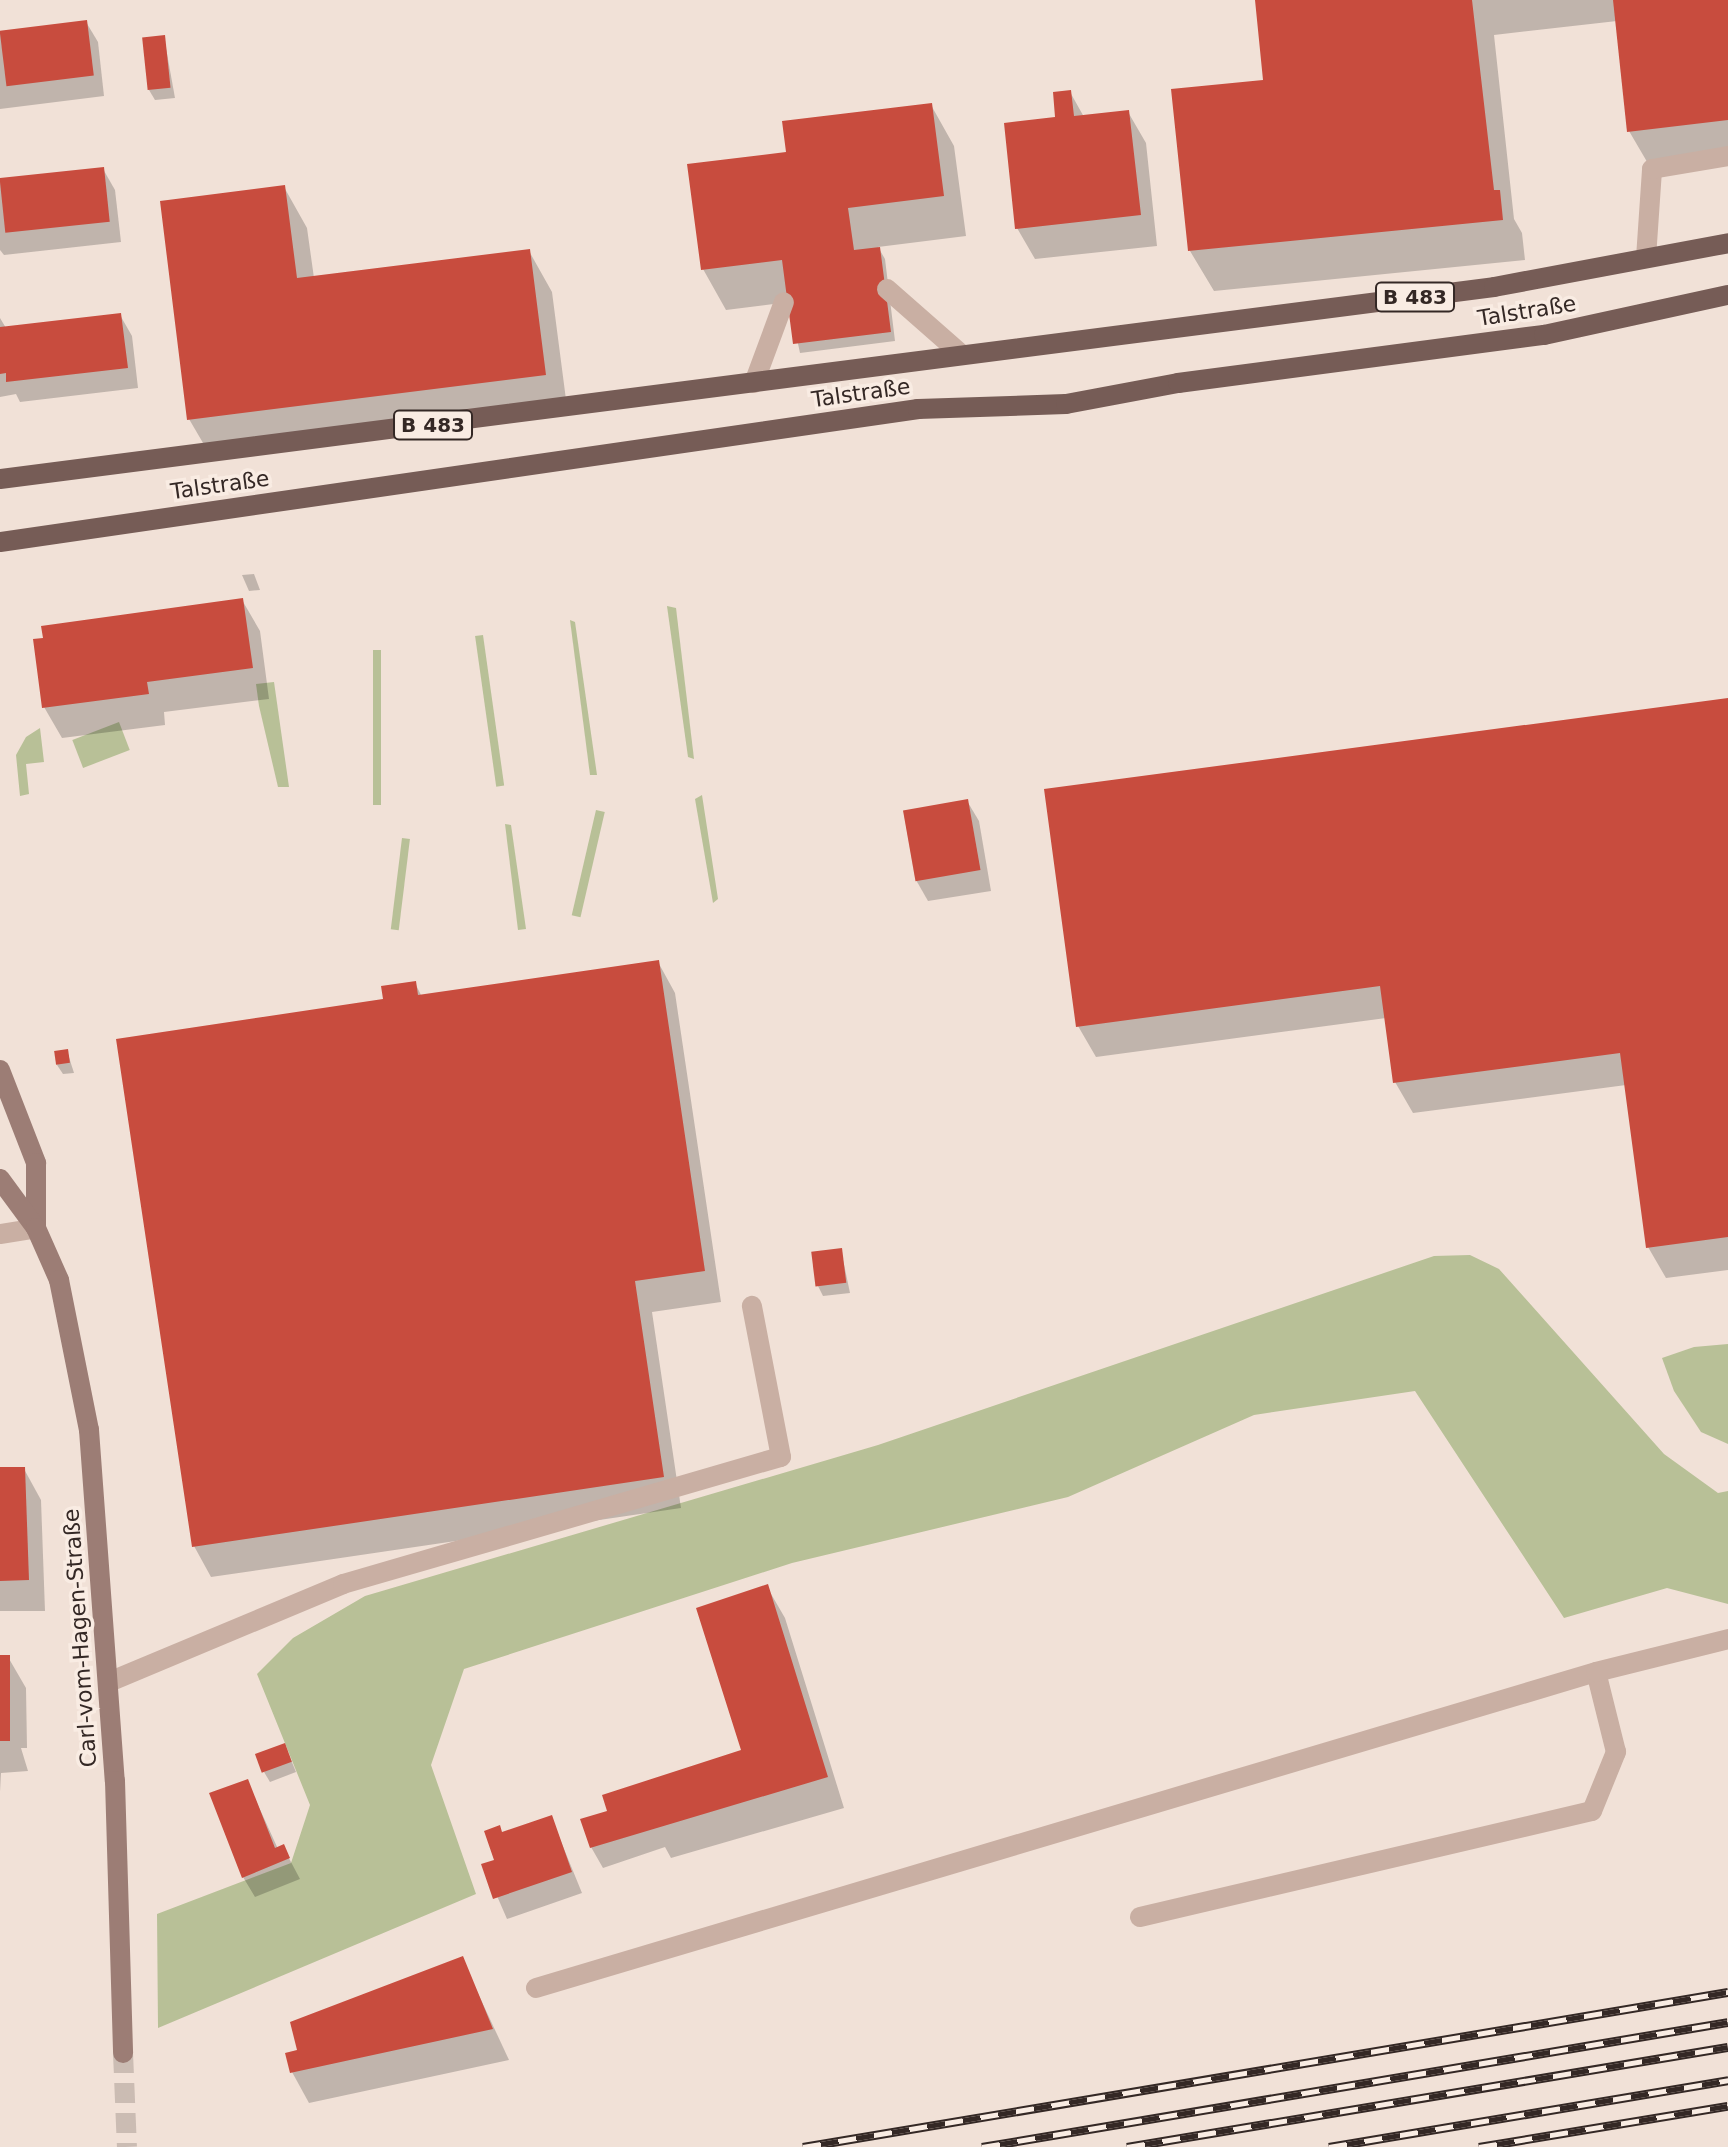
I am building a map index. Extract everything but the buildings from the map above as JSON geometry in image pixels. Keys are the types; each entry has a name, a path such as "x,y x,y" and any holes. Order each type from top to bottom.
{"main road":[{"name":"Talstraße","path":"0,479 1494,287 1728,243"},
{"name":"Talstraße","path":"0,542 918,409 1066,404 1178,383 1544,335 1728,295"}],"street":[{"path":"1646,258 1652,169 1728,156"},
{"path":"887,289 962,355"},
{"path":"754,383 784,302"},
{"name":"Carl-vom-Hagen-Straße","path":"0,1070 36,1163 36,1228"},
{"name":"Carl-vom-Hagen-Straße","path":"0,1179 36,1228 59,1280 89,1430 109,1682 123,2053"},
{"path":"0,1234 36,1228"},
{"path":"109,1682 343,1584 781,1457 752,1306"},
{"path":"536,1988 1596,1672 1728,1639"},
{"path":"1140,1917 1592,1811 1616,1752 1596,1672"}],"green space":[{"path":"667,606 676,608 694,759 688,757"},
{"path":"570,620 575,622 597,775 590,775"},
{"path":"483,635 504,786 496,787 475,636"},
{"path":"373,650 381,650 381,805 373,805"},
{"path":"274,682 289,787 278,787 259,706 256,684"},
{"path":"119,722 130,750 83,768 72,740"},
{"path":"40,728 44,762 26,764 29,794 20,796 16,755 26,737"},
{"path":"702,795 718,899 713,903 695,799"},
{"path":"596,810 605,812 580,917 572,915"},
{"path":"505,824 511,825 526,929 518,930"},
{"path":"402,838 410,839 399,930 391,929"},
{"path":"1470,1255 1499,1269 1664,1454 1718,1493 1728,1491 1728,1604 1667,1588 1564,1618 1415,1391 1254,1415 1068,1497 792,1563 464,1669 431,1765 476,1894 158,2028 157,1914 291,1863 310,1805 257,1674 293,1638 365,1596 878,1445 1434,1256"},
{"path":"1728,1344 1728,1444 1701,1432 1674,1391 1662,1358 1694,1347"}],"tunnel":[{"path":"123,2053 127,2147"}],"railway":[{"path":"803,2147 1728,1992"},
{"path":"982,2147 1728,2022"},
{"path":"1127,2147 1728,2047"},
{"path":"1329,2147 1728,2080"},
{"path":"1479,2147 1728,2106"}]}
